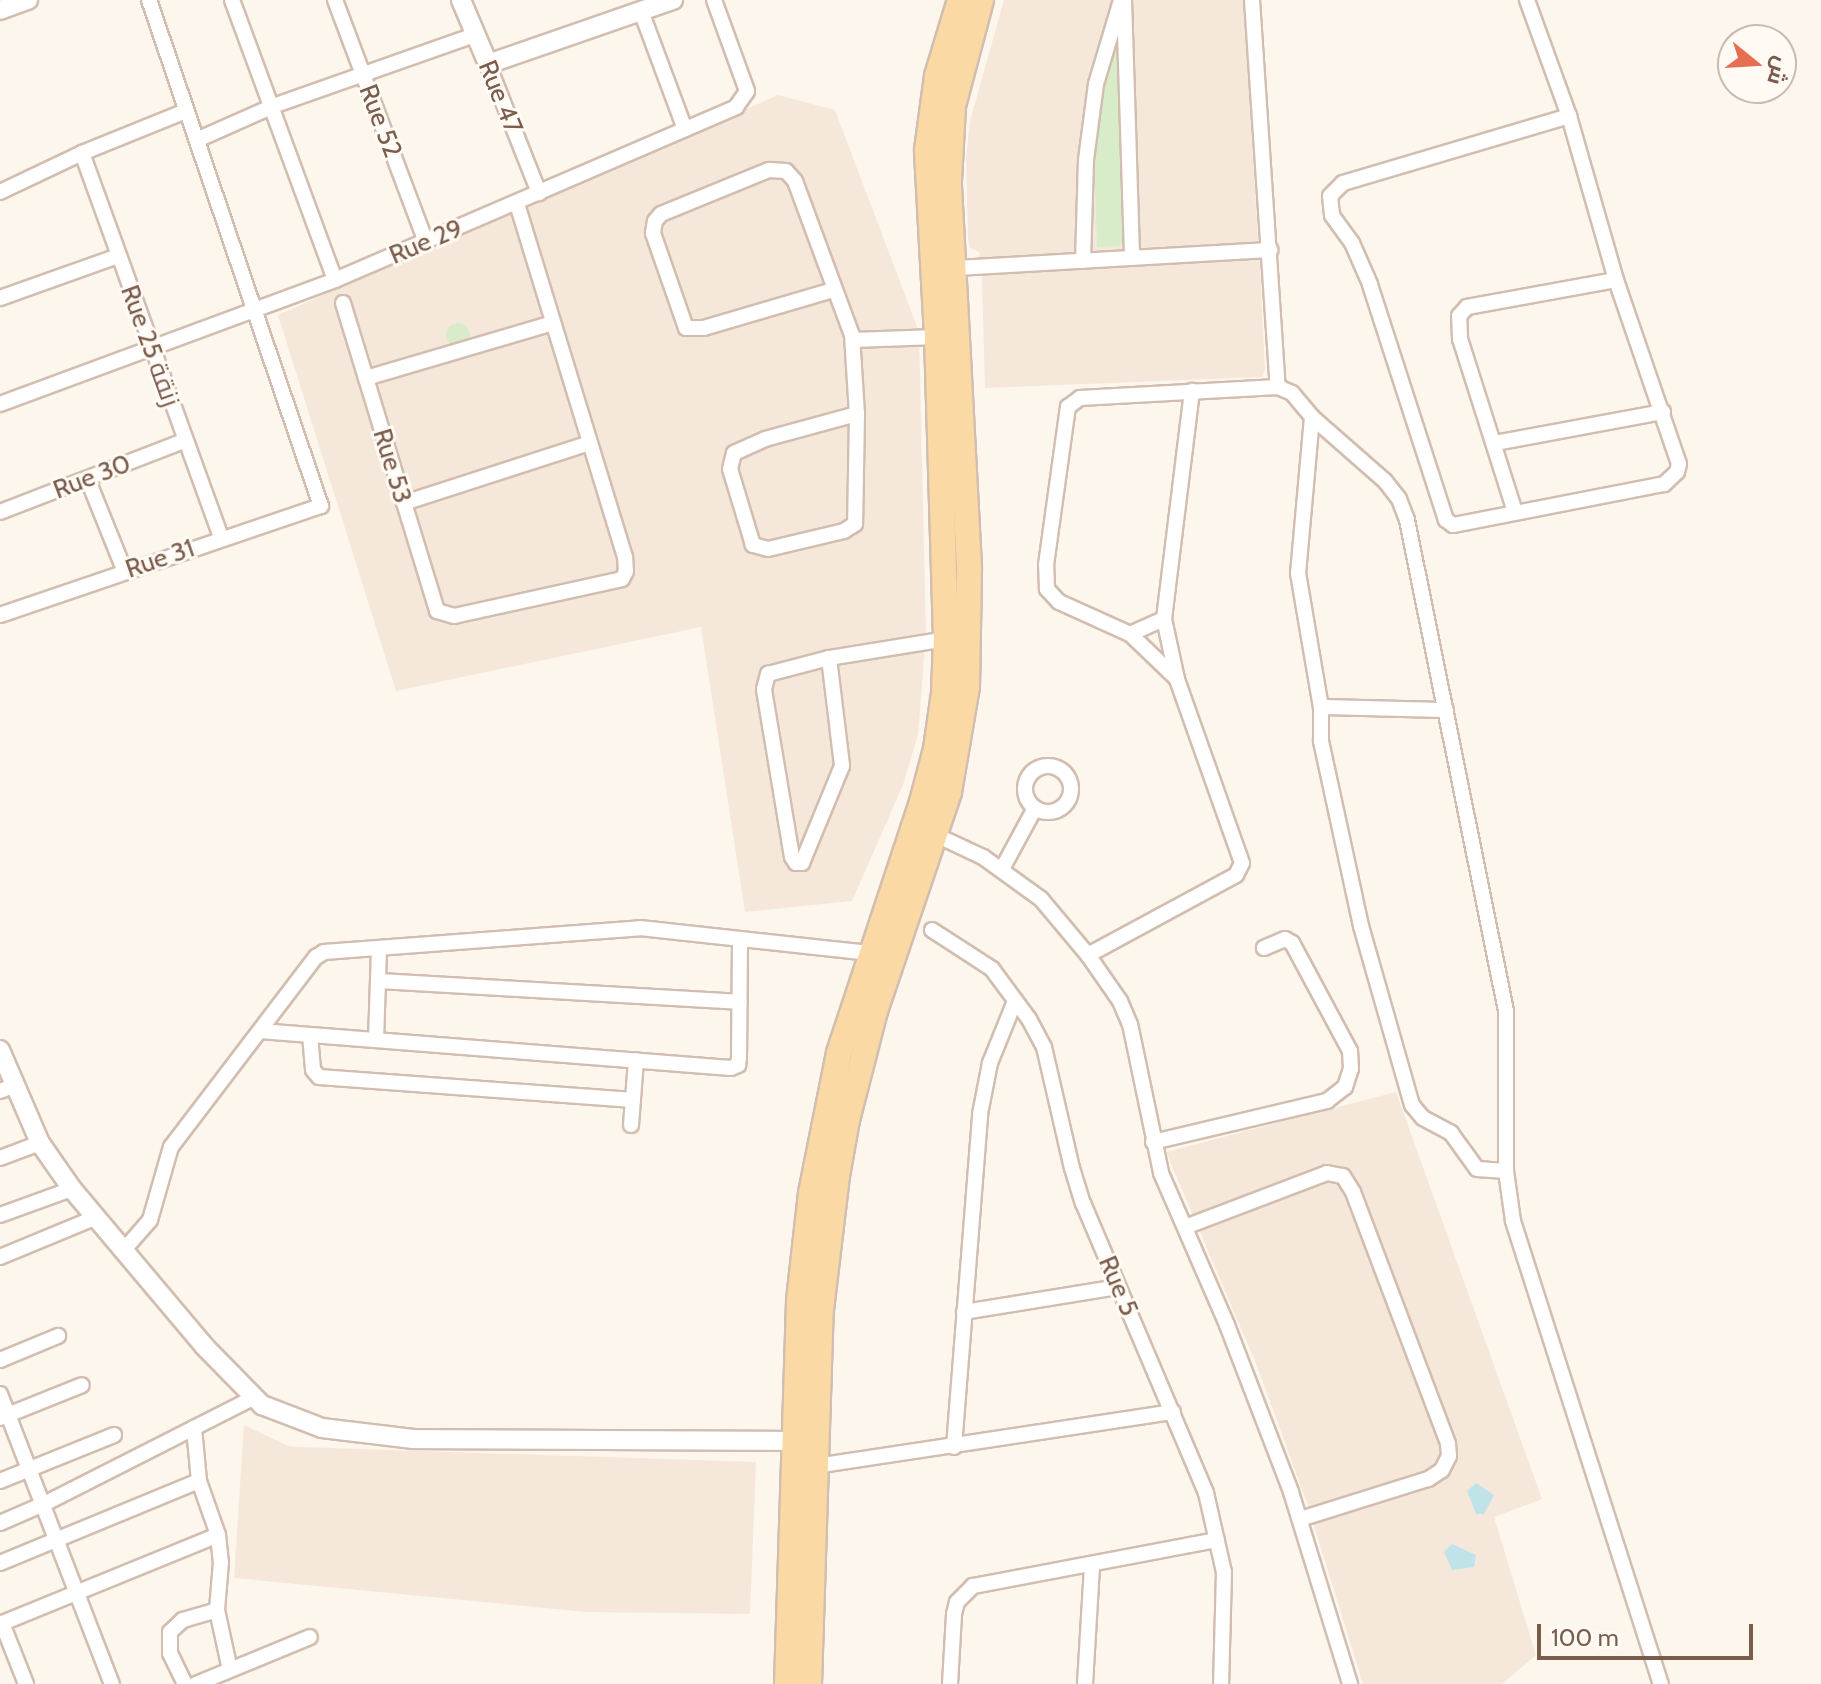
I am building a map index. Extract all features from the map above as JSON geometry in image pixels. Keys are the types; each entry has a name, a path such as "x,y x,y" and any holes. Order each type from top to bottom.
{"main road":[{"path":"787,1684 800,1276 811,1193 839,1053 932,766 944,693 946,639 928,135 937,76 960,0"},
{"path":"809,1684 822,1297 847,1120 875,1011 936,835 958,752 969,668 969,567 949,181 953,106 981,0"}],"street":[{"path":"0,10 28,0"},
{"path":"149,0 258,312"},
{"path":"232,0 335,280"},
{"name":"Rue 52","path":"335,0 426,242"},
{"name":"Rue 47","path":"461,0 539,193"},
{"path":"488,64 673,0"},
{"name":"Rue 29","path":"0,404 258,312 736,107 747,91 714,0"},
{"path":"1083,261 1086,160 1096,84 1122,0"},
{"path":"1122,0 1132,258"},
{"path":"1252,0 1278,387"},
{"path":"1527,0 1569,116 1616,280 1679,464 1671,479 1453,525 1446,520 1370,284 1356,251 1338,225 1329,203 1334,188 1343,183 1569,116"},
{"path":"641,11 685,129"},
{"path":"199,139 273,106 475,35"},
{"path":"0,192 82,153 186,111"},
{"name":"Rue 25 زنقة","path":"82,153 221,538"},
{"path":"833,290 704,328 686,328 653,233 655,221 661,214 769,170 782,169 795,181 854,345 857,414 858,516 853,527 768,549 753,545 730,469 734,453 765,439 857,414"},
{"path":"404,503 590,443 517,203"},
{"path":"955,268 1270,250"},
{"path":"0,298 118,256"},
{"path":"1515,512 1460,339 1459,316 1467,307 1616,280"},
{"name":"Rue 53","path":"343,303 433,602 444,615 454,616 624,576 625,557 590,443"},
{"name":"Rue 31","path":"0,615 321,506 258,312"},
{"path":"366,378 553,323"},
{"path":"854,345 937,342"},
{"path":"1177,679 1130,634 1059,602 1047,589 1046,565 1067,412 1076,398 1278,387 1292,393 1312,417 1385,481 1399,499 1407,520 1506,1011 1506,1171 1519,1243 1661,1684"},
{"path":"1088,955 1241,870 1241,856 1177,679 1164,619 1192,391"},
{"path":"1495,443 1663,412"},
{"path":"1312,417 1298,573 1321,707 1321,741 1361,926 1407,1094 1418,1114 1451,1133 1477,1169 1506,1171"},
{"name":"Rue 30","path":"0,512 184,441"},
{"path":"88,480 125,572"},
{"path":"1130,634 1164,619"},
{"path":"829,658 842,766 802,863 796,863 792,857 765,681 778,669 829,658 946,639"},
{"path":"1321,707 1446,710"},
{"path":"1002,869 1035,808"},
{"path":"936,835 1002,869 1041,899 1088,955 1130,1024 1161,1173 1227,1325 1300,1519 1350,1684"},
{"path":"123,1251 150,1220 171,1147 316,957 324,952 631,928 870,953"},
{"name":"Rue 5","path":"932,930 979,958 1015,1001 1044,1047 1072,1168 1118,1287 1206,1493 1224,1583 1221,1684"},
{"path":"260,1031 731,1068 738,1065 740,939"},
{"path":"1153,1142 1327,1101 1345,1087 1351,1069 1350,1051 1292,943 1285,939 1264,948"},
{"path":"376,1040 379,948"},
{"path":"378,981 739,1002"},
{"path":"954,1447 980,1114 990,1063 1015,1001"},
{"path":"310,1035 313,1070 319,1077 633,1100"},
{"path":"0,1050 6,1088 40,1143 94,1218 253,1398 290,1418 322,1428 413,1439 793,1441"},
{"path":"631,1125 636,1060"},
{"path":"0,1158 40,1143"},
{"path":"1185,1227 1327,1173 1343,1176 1353,1192 1448,1444 1449,1456 1442,1470 1428,1479 1300,1519"},
{"path":"0,1215 72,1189"},
{"path":"0,1257 94,1218"},
{"path":"964,1312 1118,1287"},
{"path":"0,1360 58,1336"},
{"path":"4,1416 82,1385"},
{"path":"0,1394 4,1416 30,1469 112,1684"},
{"path":"0,1523 44,1504 253,1398"},
{"path":"815,1466 1173,1412"},
{"path":"194,1428 199,1481 218,1535 221,1562 217,1610 230,1670"},
{"path":"0,1481 114,1435"},
{"path":"0,1563 199,1481"},
{"path":"26,1684 1,1623 218,1535"},
{"path":"950,1684 954,1614 964,1593 973,1586 1217,1540"},
{"path":"1085,1684 1092,1566"},
{"path":"185,1684 170,1653 170,1632 183,1620 217,1610"},
{"path":"196,1684 214,1681 230,1670 310,1637"}],"shaded area":[{"path":"1004,0 1243,0 1260,269 1265,370 1262,377 985,388 982,280 979,252 970,248 968,238 966,158 970,121"},
{"path":"778,95 835,110 919,332 926,633 918,735 903,785 852,901 745,912 701,627 396,691 278,315"},
{"path":"1396,1092 1542,1499 1494,1517 1536,1655 1502,1684 1363,1684 1307,1503 1257,1366 1166,1152"},
{"path":"244,1425 288,1446 301,1447 756,1462 750,1614 587,1612 234,1578"}],"green space":[{"path":"1118,35 1124,238 1119,246 1097,247 1094,156 1101,99"},
{"path":"458,323 466,327 470,335 466,343 458,347 450,343 446,335 450,327"}],"water":[{"path":"1476,1483 1494,1495 1484,1514 1476,1514 1467,1491"},
{"path":"1452,1544 1476,1555 1474,1567 1452,1570 1444,1552"}]}
